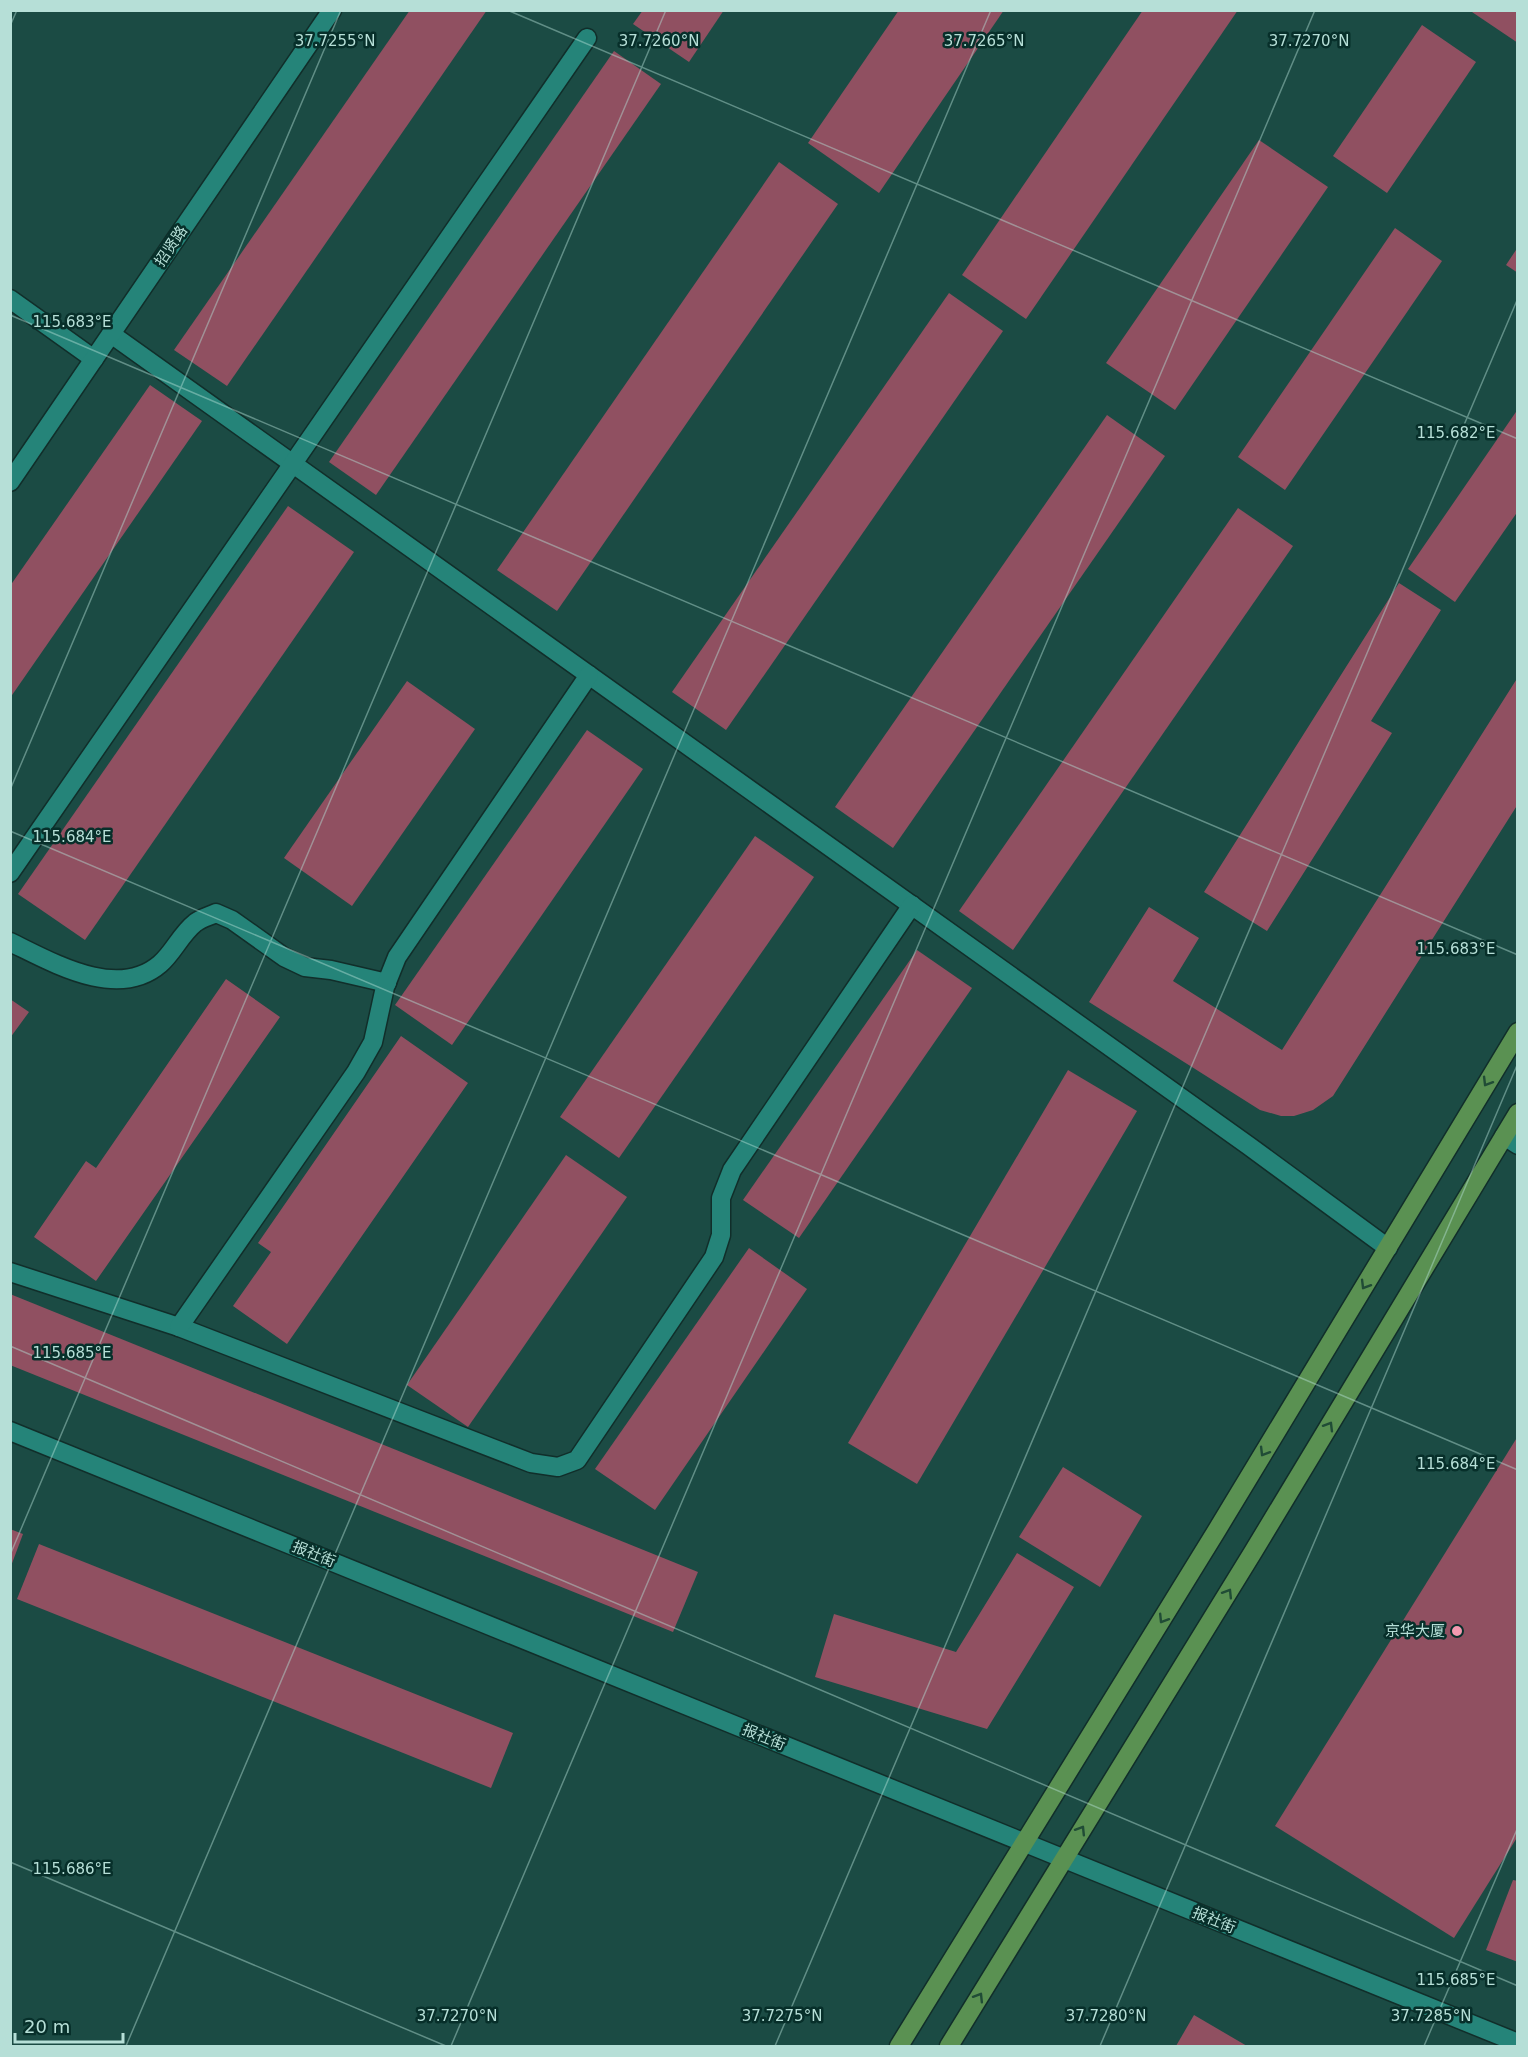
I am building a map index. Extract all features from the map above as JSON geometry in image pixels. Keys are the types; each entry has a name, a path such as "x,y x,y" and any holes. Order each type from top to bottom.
{"main road":[{"path":"899,2046 1518,1032"},
{"path":"949,2046 1247,1562 1511,1140 1518,1113"}],"street":[{"name":"招贤路","path":"10,482 332,10"},
{"path":"10,873 587,38"},
{"path":"10,299 94,359"},
{"path":"111,334 912,905 1388,1248"},
{"path":"179,1327 356,1072 373,1042 387,983 397,957 589,675"},
{"path":"10,1272 179,1327 531,1464 558,1467 577,1460 714,1257 721,1235 721,1198 732,1170 912,905"},
{"path":"10,942 70,971 112,980 142,976 160,964 196,922 216,913 232,920 284,957 305,967 331,970 387,983"},
{"name":"报社街","path":"10,1431 1518,2043"}],"building":[{"path":"410,10 487,10 227,386 174,350"},
{"path":"643,10 724,10 689,62 633,24"},
{"path":"899,10 1004,10 879,193 808,143"},
{"path":"1143,10 1238,10 1026,319 962,275"},
{"path":"1469,10 1518,10 1518,43"},
{"path":"1422,25 1476,62 1387,193 1333,156"},
{"path":"614,51 661,84 376,495 329,462"},
{"path":"1259,140 1328,187 1175,410 1106,363"},
{"path":"779,162 838,204 557,611 497,570"},
{"path":"1395,228 1442,261 1285,490 1238,457"},
{"path":"1518,247 1518,273 1506,265"},
{"path":"949,293 1003,331 726,730 672,692"},
{"path":"150,385 202,421 10,698 10,586"},
{"path":"1518,409 1518,511 1455,602 1408,569"},
{"path":"1107,415 1165,456 893,848 835,807"},
{"path":"288,506 354,552 85,940 18,894"},
{"path":"1238,508 1293,546 1013,950 959,911"},
{"path":"1399,583 1441,610 1371,721 1392,733 1267,931 1204,892"},
{"path":"1518,677 1518,804 1333,1096 1313,1110 1294,1116 1281,1116 1260,1110 1089,1002 1149,907 1199,938 1173,981 1282,1050"},
{"path":"407,681 475,729 352,906 284,858"},
{"path":"587,730 643,769 452,1045 395,1005"},
{"path":"755,836 814,877 619,1158 560,1117"},
{"path":"917,950 972,988 799,1238 743,1200"},
{"path":"226,979 280,1017 96,1281 34,1237 86,1161 96,1168"},
{"path":"10,999 29,1012 10,1038"},
{"path":"401,1036 468,1083 287,1344 233,1306 271,1252 258,1243"},
{"path":"1068,1070 1137,1111 917,1484 848,1443"},
{"path":"566,1155 627,1197 468,1427 407,1385"},
{"path":"749,1248 807,1289 655,1510 595,1469"},
{"path":"10,1294 698,1572 673,1632 10,1365"},
{"name":"京华大厦","path":"1518,1436 1518,1836 1454,1938 1275,1826"},
{"path":"1063,1467 1142,1516 1100,1587 1019,1537"},
{"path":"10,1529 23,1534 11,1566 10,1566"},
{"path":"39,1544 513,1733 491,1788 17,1599"},
{"path":"1017,1553 1074,1587 987,1729 815,1677 834,1614 956,1652"},
{"path":"1513,1880 1518,1881 1518,1962 1486,1950"},
{"path":"1194,2015 1247,2046 1176,2046"}],"place":[{"name":"京华大厦","path":"1457,1631"}]}
